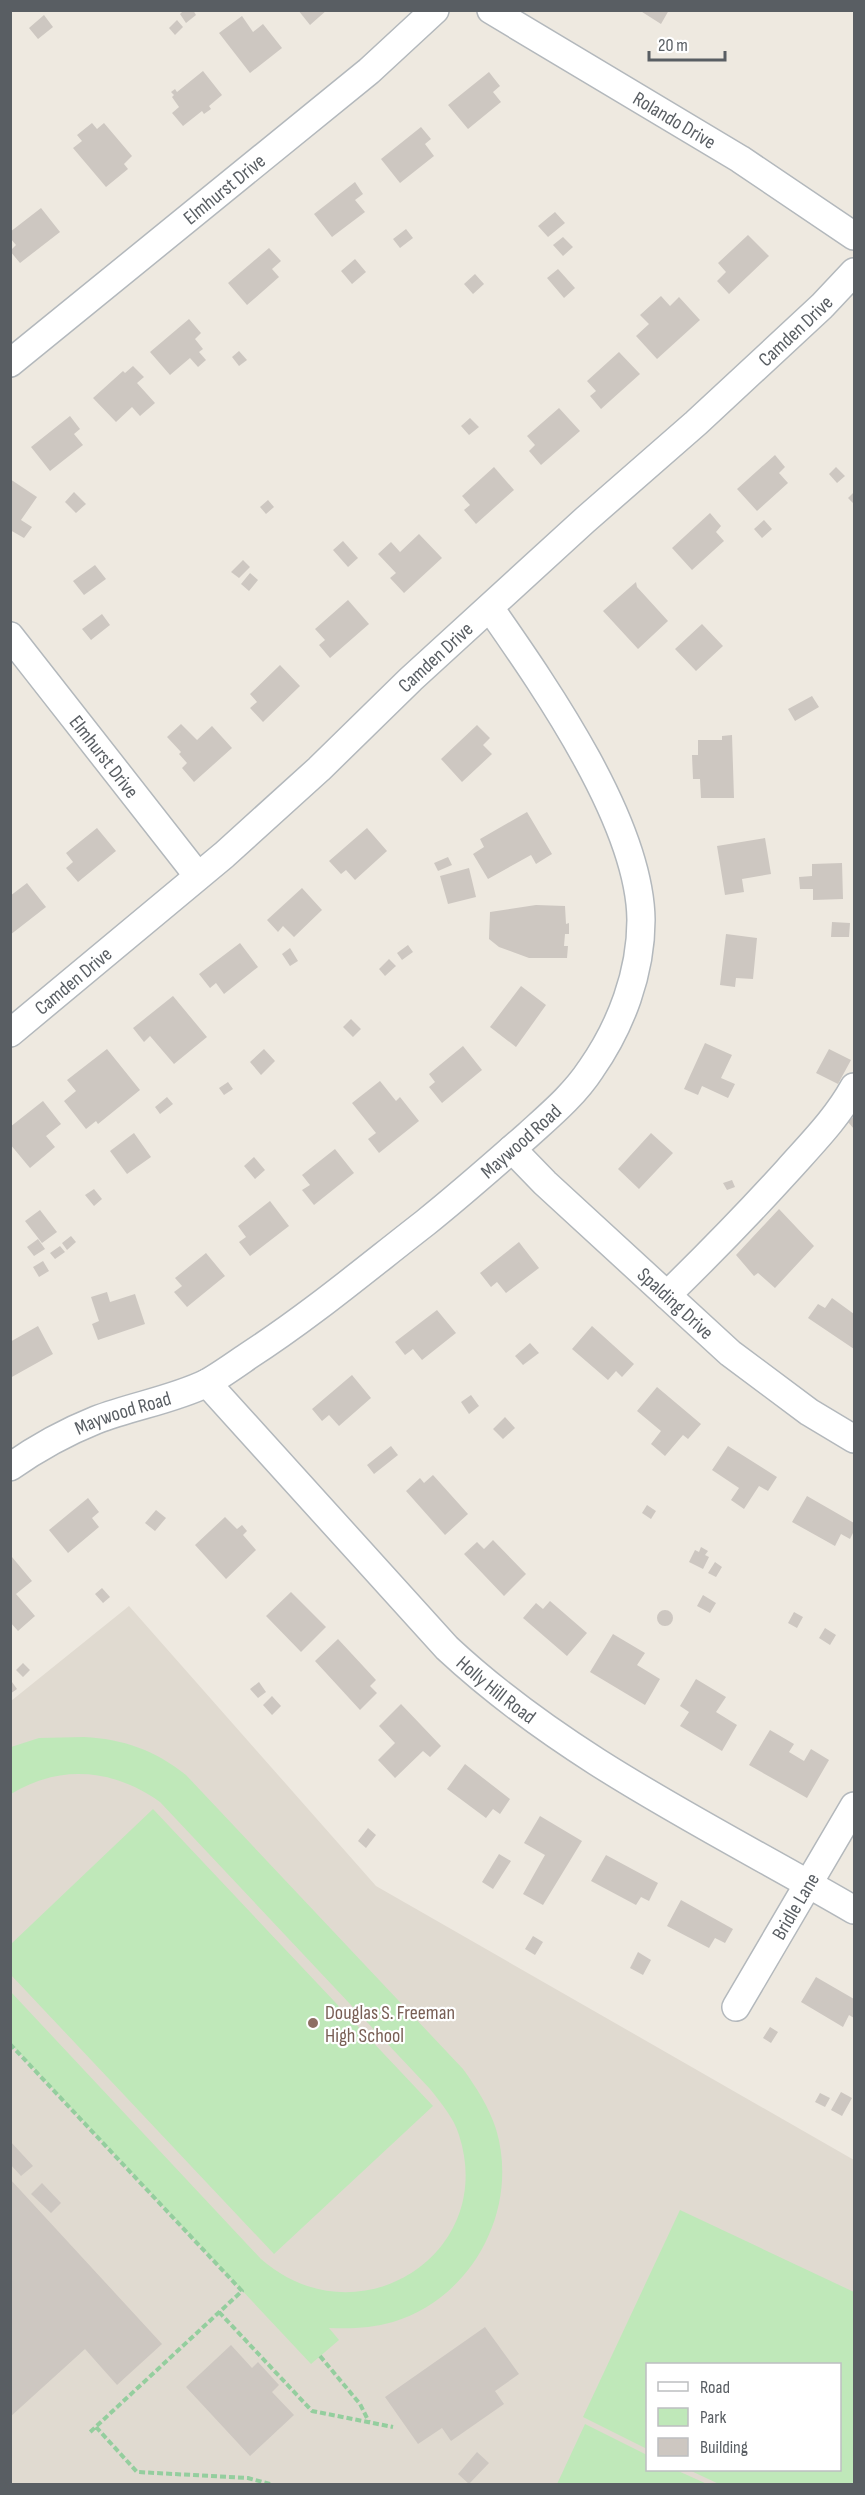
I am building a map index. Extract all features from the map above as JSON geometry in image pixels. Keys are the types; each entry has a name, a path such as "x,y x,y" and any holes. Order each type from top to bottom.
{"street":[{"name":"Elmhurst Drive","path":"10,363 369,71 435,10"},
{"name":"Rolando Drive","path":"490,10 740,159 855,236"},
{"name":"Camden Drive","path":"10,1032 198,876 319,769 411,680 585,520 696,423 822,306 855,272"},
{"name":"Maywood Road","path":"10,1467 38,1448 95,1420 207,1383 280,1335 451,1202 565,1102 591,1070 613,1032 626,1004 636,965 641,920 638,889 628,850 597,778 537,677 490,608"},
{"name":"Elmhurst Drive","path":"10,636 198,876"},
{"path":"667,1295 722,1242 814,1141 843,1107 855,1087"},
{"name":"Spalding Drive","path":"512,1149 545,1184 730,1353 809,1412 855,1439"},
{"name":"Holly Hill Road","path":"207,1383 262,1447 439,1640 486,1684 548,1731 633,1784 855,1910"},
{"name":"Bridle Lane","path":"736,2007 855,1806"}],"path":[{"path":"10,2044 242,2291 88,2434"},
{"path":"219,2312 312,2411 393,2427"},
{"path":"320,2356 360,2404 369,2422"},
{"path":"96,2427 137,2472 248,2478 270,2484"}],"shaded area":[{"name":"Douglas S. Freeman High School","path":"129,1606 376,1886 854,2160 854,2484 11,2484 11,1701"}],"green space":[{"path":"84,1737 112,1740 138,1747 186,1775 463,2069 482,2098 496,2129 502,2159 501,2189 495,2218 484,2246 467,2271 446,2293 421,2310 393,2322 361,2328 329,2328 339,2340 311,2364 11,2044 11,1992 261,2259 299,2283 338,2292 376,2288 411,2274 439,2249 458,2217 466,2178 457,2129 430,2089 160,1802 124,1783 87,1774 48,1778 11,1794 11,1747 39,1738"},
{"path":"153,1809 433,2106 274,2254 11,1975 11,1944"},
{"path":"680,2210 854,2292 854,2484 719,2484 691,2471 841,2471 841,2363 646,2363 646,2448 583,2417"},
{"path":"585,2424 646,2454 646,2471 678,2471 707,2484 557,2484"}],"building":[{"path":"184,10 193,10 196,15 186,23 180,14"},
{"path":"298,10 327,10 310,25"},
{"path":"639,10 669,10 661,24"},
{"path":"44,15 53,27 38,39 29,28"},
{"path":"242,16 253,32 263,24 282,48 250,73 219,33"},
{"path":"177,20 183,27 175,35 169,28"},
{"path":"203,71 222,95 209,106 211,109 204,114 202,111 183,126 172,113 179,107 171,92 175,89 177,92"},
{"path":"489,72 500,86 493,92 501,102 468,129 448,105"},
{"path":"92,123 97,129 104,123 132,156 124,164 128,169 106,187 73,148 82,141 77,135"},
{"path":"421,127 431,139 425,144 434,156 400,183 381,159"},
{"path":"355,182 363,194 355,200 365,212 332,237 314,214"},
{"path":"41,208 60,232 20,263 10,251 16,245 10,238 10,232"},
{"path":"555,212 565,223 548,237 538,226"},
{"path":"406,229 413,238 400,248 393,239"},
{"path":"748,235 769,256 729,294 717,281 726,272 718,263"},
{"path":"563,237 573,247 563,256 553,245"},
{"path":"269,248 281,261 272,269 279,277 247,305 228,283"},
{"path":"355,259 366,272 352,284 341,271"},
{"path":"558,269 575,288 564,298 547,278"},
{"path":"475,274 484,284 473,294 464,284"},
{"path":"661,296 670,306 679,297 700,320 657,359 636,336 649,324 640,315"},
{"path":"189,319 201,333 195,339 203,349 199,352 206,360 198,367 190,358 170,375 150,352"},
{"path":"239,351 247,360 239,366 232,357"},
{"path":"619,352 640,374 601,409 590,396 596,391 587,381"},
{"path":"133,366 144,377 137,383 155,403 140,416 132,407 116,422 93,398 123,371 125,373"},
{"path":"559,408 580,431 541,465 529,451 535,445 527,436"},
{"path":"70,416 80,429 74,434 83,445 50,471 31,447"},
{"path":"470,418 479,427 469,435 461,426"},
{"path":"775,455 785,467 779,473 788,483 757,511 737,489"},
{"path":"494,467 514,490 476,524 464,510 470,505 462,496"},
{"path":"836,467 845,476 837,483 829,474"},
{"path":"10,479 37,497 21,520 32,527 24,538 10,530"},
{"path":"74,492 86,504 76,513 65,502"},
{"path":"854,492 854,504 848,498"},
{"path":"268,500 274,507 266,514 260,507"},
{"path":"710,513 721,526 716,532 724,541 692,570 672,548"},
{"path":"764,520 772,529 762,538 754,529"},
{"path":"419,534 442,558 404,593 390,578 396,573 378,554 391,542 400,552"},
{"path":"343,541 358,558 348,567 333,550"},
{"path":"243,560 250,567 239,578 231,572"},
{"path":"95,565 106,579 84,595 73,581"},
{"path":"250,573 258,580 249,591 241,584"},
{"path":"636,582 637,587 668,621 638,649 603,611"},
{"path":"348,600 369,624 330,658 319,645 325,640 315,629"},
{"path":"102,614 110,625 91,640 82,629"},
{"path":"702,624 723,646 696,671 675,649"},
{"path":"280,665 300,686 263,722 250,708 257,702 250,694"},
{"path":"812,696 819,707 795,721 788,709"},
{"path":"181,724 197,740 212,726 232,748 194,782 182,768 187,763 179,754 181,752 167,737"},
{"path":"477,725 490,738 483,745 492,754 462,782 441,759"},
{"path":"732,735 734,798 701,798 700,779 693,779 692,755 698,755 698,740 722,740 722,736"},
{"path":"527,812 552,854 536,864 531,855 488,879 473,854 484,847 480,839"},
{"path":"97,828 116,851 78,882 66,868 73,862 66,853"},
{"path":"367,828 387,851 355,880 346,870 341,874 329,861"},
{"path":"765,838 771,874 742,879 744,892 725,895 717,846"},
{"path":"448,857 452,865 438,871 434,863"},
{"path":"842,863 843,899 813,900 813,889 800,889 799,877 812,876 812,864"},
{"path":"469,868 476,897 448,904 440,876"},
{"path":"27,883 46,907 10,935 10,896"},
{"path":"302,888 322,910 294,937 283,926 278,932 267,920"},
{"path":"536,905 565,906 566,924 569,923 569,934 565,934 564,946 568,946 567,958 529,958 499,947 489,939 490,912"},
{"path":"832,922 850,923 849,937 831,937"},
{"path":"726,934 757,938 753,979 736,978 735,987 720,985"},
{"path":"240,943 258,967 224,994 216,983 210,988 199,974"},
{"path":"408,945 413,952 402,960 397,953"},
{"path":"290,948 298,961 290,966 282,954"},
{"path":"389,959 396,966 385,976 379,969"},
{"path":"521,986 546,1005 516,1047 490,1027"},
{"path":"173,996 207,1037 174,1064 150,1036 144,1042 133,1028"},
{"path":"351,1019 361,1029 353,1037 343,1027"},
{"path":"705,1043 732,1055 721,1078 735,1084 728,1098 702,1086 698,1095 684,1089"},
{"path":"463,1046 482,1070 442,1103 429,1087 435,1082 429,1074"},
{"path":"107,1049 140,1090 98,1124 96,1121 86,1129 64,1101 76,1091 67,1080"},
{"path":"264,1049 275,1061 261,1075 250,1062"},
{"path":"829,1049 851,1060 838,1084 816,1073"},
{"path":"380,1081 396,1101 400,1097 419,1121 379,1153 368,1139 376,1133 352,1103"},
{"path":"228,1082 233,1089 224,1095 219,1088"},
{"path":"167,1097 173,1104 160,1114 155,1107"},
{"path":"43,1101 61,1124 46,1136 55,1147 30,1168 10,1144 10,1127"},
{"path":"854,1116 854,1129 848,1122"},
{"path":"134,1133 151,1157 127,1174 110,1151"},
{"path":"651,1133 673,1153 639,1189 618,1169"},
{"path":"335,1149 354,1173 314,1205 302,1190 310,1185 302,1175"},
{"path":"254,1157 265,1170 255,1179 244,1166"},
{"path":"732,1180 735,1187 727,1190 723,1183"},
{"path":"94,1189 102,1199 94,1206 85,1195"},
{"path":"270,1201 289,1226 250,1256 239,1242 246,1237 238,1226"},
{"path":"779,1209 814,1246 775,1288 758,1273 754,1276 736,1255"},
{"path":"40,1210 57,1232 42,1243 25,1221"},
{"path":"71,1236 76,1242 67,1250 62,1243"},
{"path":"38,1239 45,1249 34,1256 27,1247"},
{"path":"519,1242 539,1268 506,1293 497,1282 491,1287 480,1273"},
{"path":"60,1246 65,1252 55,1259 50,1253"},
{"path":"206,1253 225,1276 187,1307 174,1292 182,1286 175,1278"},
{"path":"43,1261 49,1271 39,1277 33,1267"},
{"path":"107,1292 110,1302 135,1294 145,1324 98,1340 92,1324 99,1321 91,1297"},
{"path":"832,1298 854,1314 854,1349 808,1318 818,1304 825,1308"},
{"path":"437,1310 456,1333 422,1360 413,1349 405,1355 395,1342"},
{"path":"38,1326 53,1354 10,1378 10,1342"},
{"path":"592,1326 634,1364 622,1377 616,1371 608,1380 572,1349"},
{"path":"530,1343 539,1353 523,1365 515,1356"},
{"path":"352,1375 371,1398 339,1426 329,1415 322,1421 312,1409"},
{"path":"657,1387 701,1424 688,1439 683,1435 665,1456 651,1444 661,1431 637,1411"},
{"path":"471,1395 479,1406 469,1414 461,1402"},
{"path":"505,1417 515,1428 503,1439 493,1429"},
{"path":"391,1446 398,1455 374,1474 367,1465"},
{"path":"728,1446 777,1477 768,1491 759,1486 744,1509 731,1500 739,1488 712,1470"},
{"path":"433,1475 468,1514 445,1535 406,1491 420,1478 424,1483"},
{"path":"807,1496 854,1523 854,1531 850,1539 841,1534 835,1546 792,1522"},
{"path":"88,1498 99,1512 92,1518 99,1527 68,1553 49,1530"},
{"path":"647,1505 656,1511 651,1519 642,1513"},
{"path":"156,1510 166,1518 155,1531 145,1523"},
{"path":"225,1517 237,1529 242,1525 247,1531 243,1535 256,1550 226,1579 195,1545"},
{"path":"493,1540 526,1574 504,1596 464,1554 477,1542 484,1549"},
{"path":"701,1547 708,1551 705,1555 709,1557 703,1569 689,1562 695,1550 699,1552"},
{"path":"12,1557 32,1581 16,1594 35,1616 18,1631 10,1622"},
{"path":"715,1562 722,1567 716,1577 708,1573"},
{"path":"102,1588 110,1597 103,1603 95,1594"},
{"path":"291,1592 326,1627 301,1652 266,1616"},
{"path":"703,1595 716,1603 710,1613 697,1606"},
{"path":"550,1601 587,1633 567,1656 523,1618 536,1603 543,1609"},
{"path":"665,1610 671,1612 673,1618 671,1624 665,1626 659,1624 657,1618 659,1612"},
{"path":"794,1612 803,1617 797,1628 788,1623"},
{"path":"825,1628 836,1635 830,1645 819,1638"},
{"path":"613,1634 645,1653 637,1665 660,1679 645,1705 590,1672"},
{"path":"338,1639 376,1680 370,1686 377,1693 360,1710 315,1661"},
{"path":"23,1663 30,1670 23,1677 16,1670"},
{"path":"696,1679 726,1697 716,1712 737,1725 722,1751 680,1726 689,1712 680,1706"},
{"path":"12,1682 17,1689 10,1694 10,1683"},
{"path":"259,1682 266,1692 258,1698 250,1689"},
{"path":"272,1696 281,1706 272,1715 263,1705"},
{"path":"401,1704 441,1746 430,1757 423,1751 395,1778 378,1760 395,1743 379,1726"},
{"path":"770,1730 794,1744 789,1752 804,1761 811,1749 829,1760 807,1798 749,1765"},
{"path":"465,1764 510,1799 500,1814 493,1809 486,1818 447,1789"},
{"path":"540,1816 582,1841 543,1905 523,1894 545,1855 524,1843"},
{"path":"368,1828 376,1835 366,1848 358,1841"},
{"path":"499,1854 511,1861 493,1889 482,1882"},
{"path":"606,1855 658,1883 649,1901 641,1897 636,1905 591,1881"},
{"path":"681,1900 733,1929 725,1943 715,1938 709,1948 667,1926"},
{"path":"533,1936 543,1942 535,1955 525,1949"},
{"path":"638,1952 651,1960 643,1975 630,1968"},
{"path":"816,1977 854,1999 854,2018 849,2015 843,2027 801,2002"},
{"path":"770,2027 778,2032 771,2043 763,2038"},
{"path":"841,2092 852,2098 842,2116 831,2110"},
{"path":"820,2093 830,2098 825,2107 815,2102"},
{"path":"10,2141 33,2166 21,2176 10,2164"},
{"path":"10,2179 162,2344 117,2385 85,2349 10,2417"},
{"path":"42,2183 61,2203 51,2213 31,2194"},
{"path":"485,2327 519,2374 495,2391 504,2404 451,2441 442,2428 418,2444 385,2397"},
{"path":"231,2345 252,2368 258,2362 279,2385 272,2392 294,2415 250,2456 186,2387"},
{"path":"477,2452 489,2463 469,2484 458,2474"}],"place":[{"name":"Douglas S. Freeman High School","path":"313,2023"}]}
